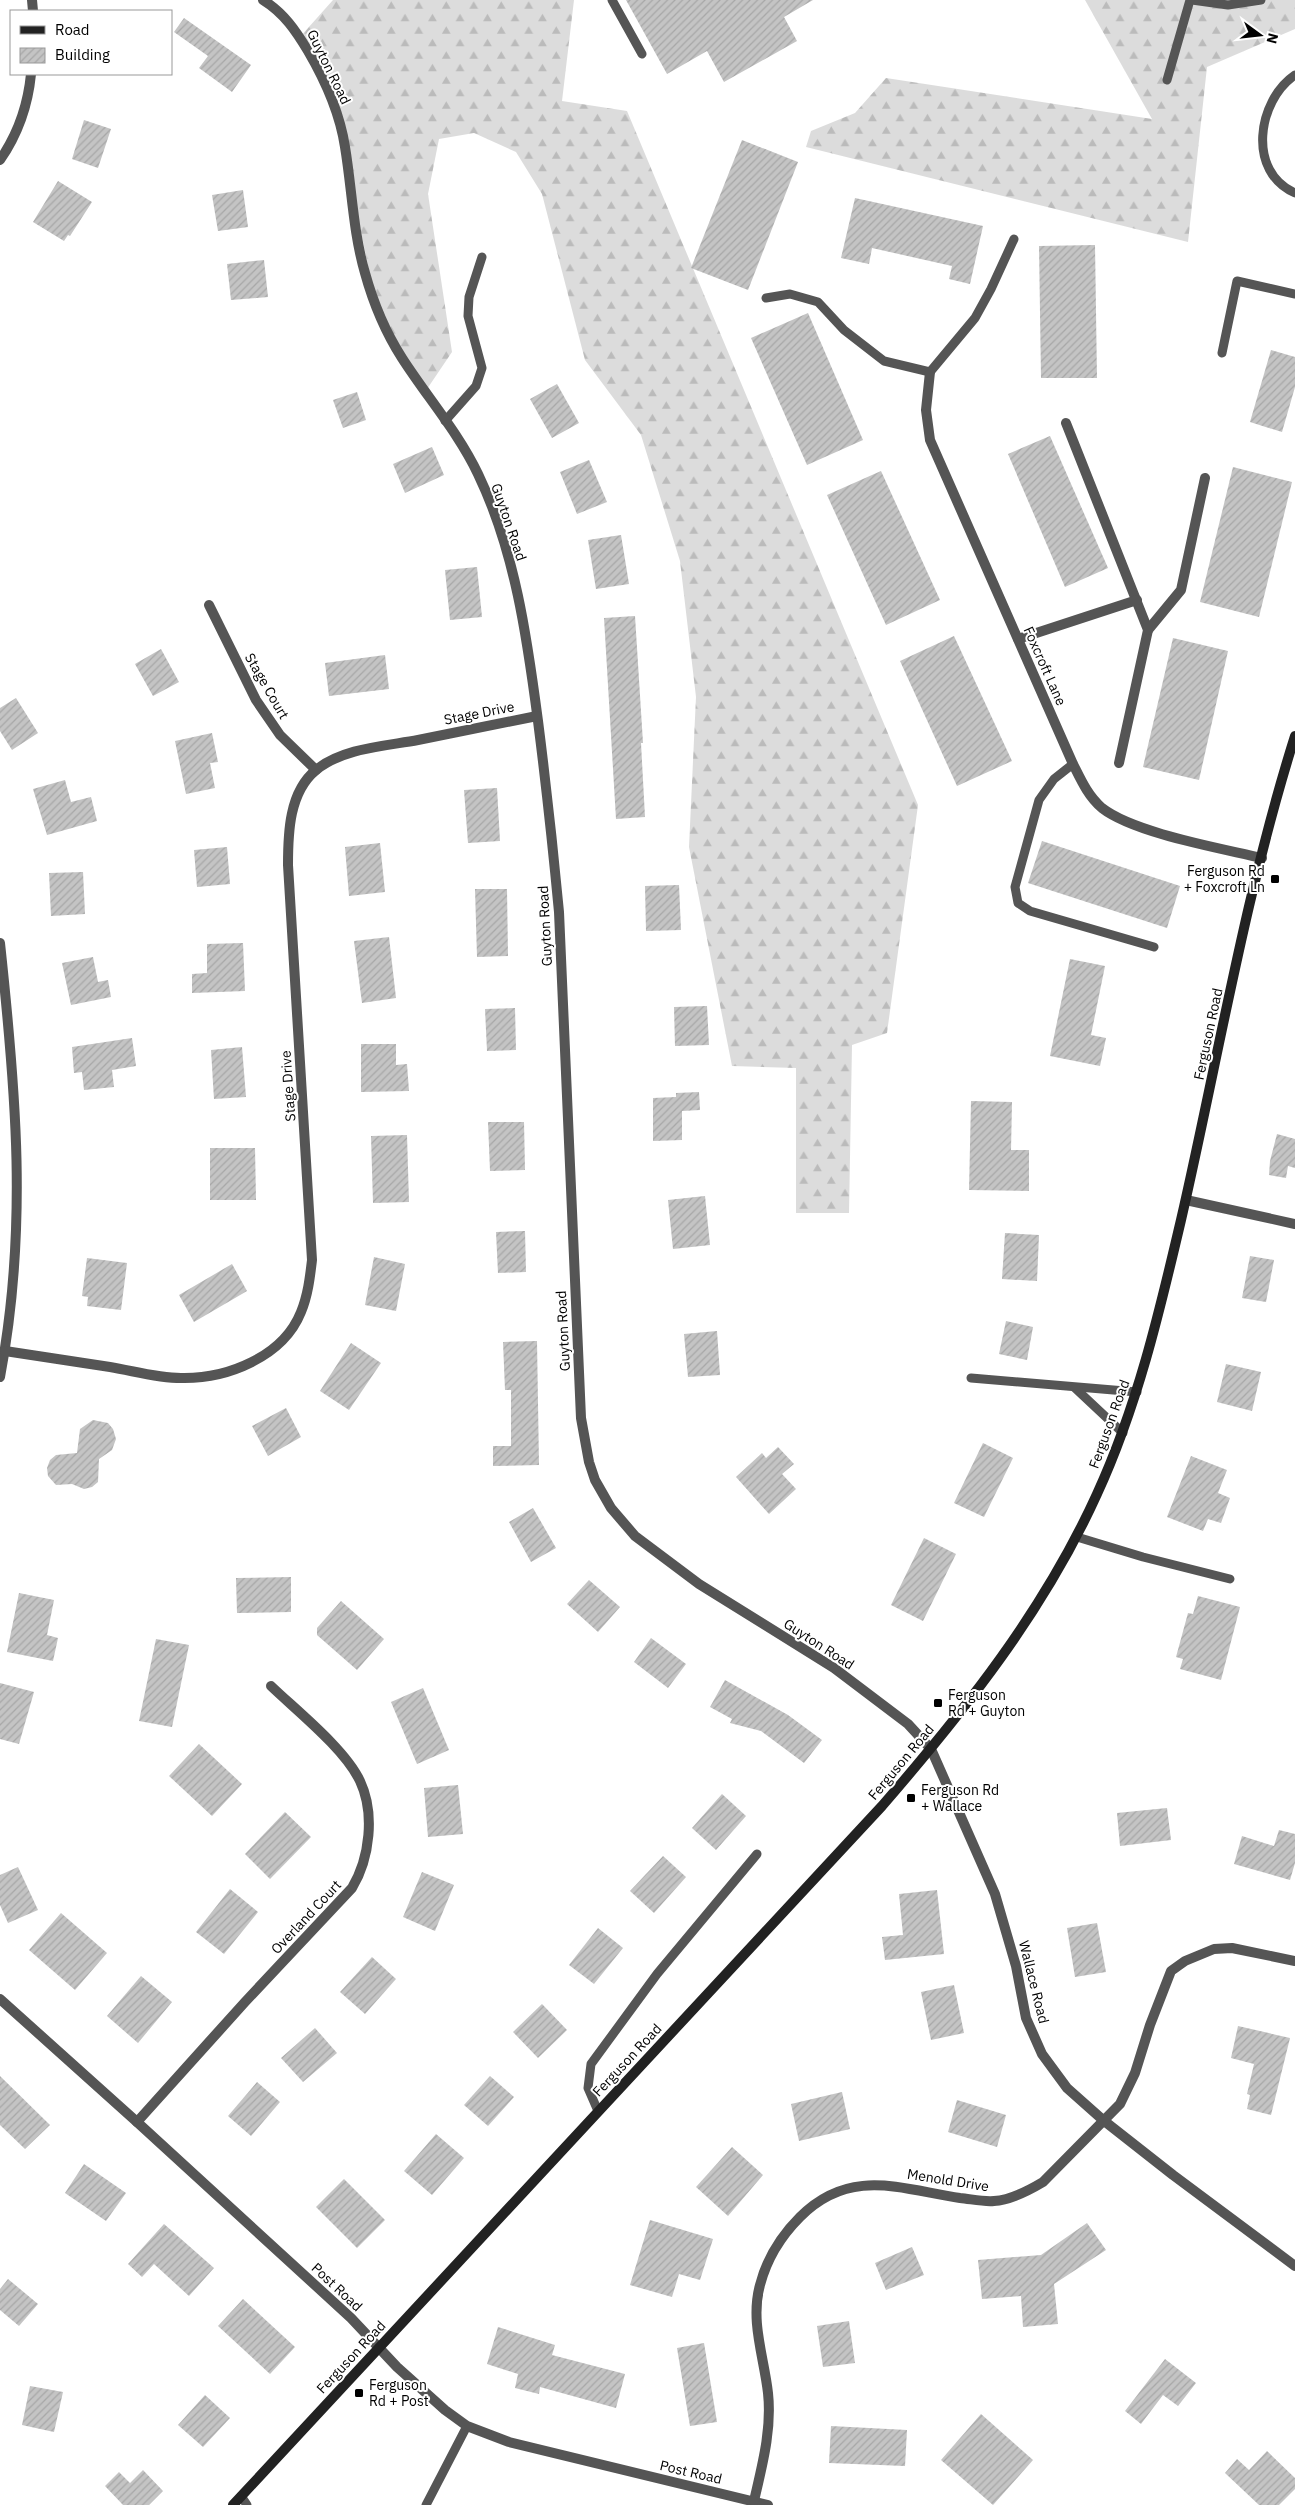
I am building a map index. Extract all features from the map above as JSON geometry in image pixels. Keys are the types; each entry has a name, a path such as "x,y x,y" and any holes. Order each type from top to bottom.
{"street":[{"name":"Guyton Road","path":"263,0 292,25 313,60 326,88 337,115 345,145 365,274 392,340 478,474 500,530 522,621 534,679 553,839 559,912 581,1418 589,1462 595,1480 618,1518 651,1550 699,1584 834,1668 908,1724 931,1749"},
{"path":"1,156 27,104 32,75"},
{"name":"Foxcroft Lane","path":"930,372 926,410 930,440 1087,792 1103,808 1116,817 1176,837 1262,858"},
{"path":"1066,423 1148,630"},
{"path":"1119,763 1148,630 1181,590 1205,478"},
{"path":"1018,639 1137,600"},
{"name":"Stage Court","path":"209,605 256,700 280,735 316,770"},
{"name":"Stage Drive","path":"5,1351 163,1377 199,1377 232,1370 263,1355 287,1334 301,1312 311,1273 312,1244 288,865 288,837 296,802 316,770 349,754 537,716"},
{"name":"Ferguson Road","path":"233,2505 882,1806 931,1749 1001,1659 1043,1597 1077,1537 1123,1432 1137,1392 1186,1200 1262,858 1295,736"},
{"path":"0,943 13,1077 18,1171 17,1253 0,1377"},
{"path":"1186,1200 1295,1224"},
{"name":"Overland Court","path":"138,2122 244,2002 352,1888 363,1867 368,1823 360,1782 337,1750 271,1686"},
{"name":"Wallace Road","path":"931,1749 995,1894 1016,1966 1026,2018 1042,2054 1067,2088 1103,2120 1295,2266"},
{"name":"Menold Drive","path":"754,2502 768,2429 768,2394 758,2337 757,2307 759,2286 767,2262 777,2243 790,2227 822,2199 860,2186 884,2184 945,2195 994,2201 1027,2192 1042,2182 1120,2104 1128,2090 1171,1971 1185,1961 1214,1949 1241,1950 1295,1961"},
{"name":"Post Road","path":"0,2000 138,2122 351,2318 446,2410 467,2426 509,2442 768,2505"}],"lane":[{"path":"612,0 642,54"},
{"path":"1167,80 1191,0 1228,5 1261,0"},
{"path":"1295,76 1272,102 1263,127 1262,150 1272,172 1287,190 1295,193"},
{"path":"766,298 790,294 818,302 844,330 884,361 930,372 975,318 991,289 1014,239"},
{"path":"445,421 476,386 482,368 468,316 469,297 482,257"},
{"path":"1222,353 1237,281 1295,294"},
{"path":"1073,764 1054,779 1039,800 1015,887 1018,903 1030,912 1154,947"},
{"path":"971,1378 1137,1392"},
{"path":"1075,1388 1123,1432"},
{"path":"1077,1537 1143,1557 1230,1579"},
{"path":"598,2111 588,2088 591,2064 657,1974 757,1854"},
{"path":"426,2505 467,2426"},
{"path":"241,2496 247,2505"}],"green space":[{"path":"333,0 574,0 562,101 627,111 918,805 887,1033 852,1045 849,1213 796,1213 796,1068 732,1066 689,847 696,697 680,561 641,435 585,360 542,194 516,152 474,133 439,139 428,194 452,352 425,392 375,300 337,115 300,37"},
{"path":"1085,0 1295,0 1295,29 1207,67 1188,242 806,147 811,131 855,113 886,78 1152,119"}],"building":[{"path":"626,0 813,0 784,17 797,41 724,82 707,51 667,74"},
{"path":"184,18 251,65 232,92 199,68 208,56 174,32"},
{"path":"84,120 111,129 98,168 72,159"},
{"path":"742,140 798,162 748,290 691,268"},
{"path":"58,181 92,202 70,236 68,235 64,241 33,222"},
{"path":"243,190 248,227 218,231 212,195"},
{"path":"855,198 983,226 970,284 949,279 952,266 872,248 869,264 841,258"},
{"path":"1095,245 1097,378 1041,378 1039,246"},
{"path":"264,260 268,297 231,300 227,264"},
{"path":"808,313 863,440 807,465 751,338"},
{"path":"1271,350 1295,357 1295,387 1282,432 1250,422"},
{"path":"557,384 579,423 552,438 530,399"},
{"path":"357,392 366,420 343,428 333,400"},
{"path":"1050,436 1108,568 1065,587 1008,454"},
{"path":"432,447 444,475 405,493 393,464"},
{"path":"589,460 607,502 577,514 560,472"},
{"path":"1233,467 1292,482 1259,617 1200,602"},
{"path":"881,471 940,600 886,625 827,495"},
{"path":"621,535 629,584 596,589 588,540"},
{"path":"477,567 482,617 450,620 445,570"},
{"path":"635,616 643,743 641,743 645,817 616,819 604,618"},
{"path":"954,636 1012,761 957,786 900,661"},
{"path":"1173,638 1228,651 1199,780 1143,767"},
{"path":"161,649 179,682 153,696 135,664"},
{"path":"385,655 389,689 329,696 325,663"},
{"path":"16,698 38,733 12,750 0,731 0,708"},
{"path":"212,733 218,762 210,763 215,788 186,794 175,741"},
{"path":"65,780 71,802 91,797 97,821 47,835 33,789"},
{"path":"497,788 500,841 468,843 464,790"},
{"path":"1042,841 1180,886 1167,928 1028,883"},
{"path":"380,843 385,892 349,896 345,847"},
{"path":"227,847 230,884 197,887 194,850"},
{"path":"83,872 85,914 51,916 49,873"},
{"path":"679,885 681,930 646,931 645,886"},
{"path":"475,889 507,889 508,956 477,957"},
{"path":"389,937 396,998 362,1003 354,941"},
{"path":"243,943 245,991 192,993 192,974 207,973 207,944"},
{"path":"93,957 98,982 108,980 111,997 71,1005 62,963"},
{"path":"1070,959 1105,966 1091,1035 1106,1038 1100,1066 1050,1056"},
{"path":"707,1006 709,1045 675,1046 674,1007"},
{"path":"515,1008 516,1050 487,1051 485,1009"},
{"path":"132,1038 136,1066 112,1070 114,1087 84,1090 82,1072 74,1073 72,1047"},
{"path":"361,1044 396,1044 396,1065 407,1064 409,1091 361,1092"},
{"path":"242,1047 246,1097 214,1099 211,1050"},
{"path":"699,1092 700,1110 682,1111 682,1140 653,1141 653,1098 676,1097 676,1093"},
{"path":"971,1101 1012,1102 1011,1150 1029,1150 1029,1191 969,1190"},
{"path":"488,1122 524,1122 525,1170 490,1171"},
{"path":"1277,1134 1295,1139 1295,1168 1288,1166 1286,1178 1269,1175 1270,1161"},
{"path":"407,1135 409,1202 373,1203 371,1136"},
{"path":"210,1148 255,1148 256,1200 210,1200"},
{"path":"705,1196 710,1245 673,1249 668,1200"},
{"path":"525,1231 526,1272 498,1273 496,1232"},
{"path":"1005,1233 1039,1235 1037,1281 1002,1279"},
{"path":"1250,1256 1274,1260 1266,1302 1242,1298"},
{"path":"374,1257 405,1264 396,1311 365,1305"},
{"path":"87,1258 127,1263 121,1310 87,1306 88,1297 82,1296"},
{"path":"232,1264 247,1291 194,1322 179,1295"},
{"path":"1006,1321 1033,1327 1027,1360 999,1354"},
{"path":"717,1331 720,1375 688,1377 684,1334"},
{"path":"537,1341 539,1465 493,1466 493,1446 511,1446 511,1390 505,1390 503,1342"},
{"path":"351,1343 381,1363 349,1410 320,1391"},
{"path":"1226,1364 1261,1372 1252,1411 1217,1402"},
{"path":"286,1408 301,1437 268,1456 252,1426"},
{"path":"93,1420 108,1423 113,1429 116,1439 112,1450 99,1459 98,1482 92,1487 84,1489 72,1484 56,1485 48,1476 47,1468 50,1460 56,1455 77,1453 80,1429"},
{"path":"983,1443 1013,1458 984,1517 954,1503"},
{"path":"778,1447 794,1464 782,1474 796,1489 769,1514 736,1477 762,1453 766,1458"},
{"path":"1191,1456 1227,1470 1218,1493 1230,1498 1221,1523 1208,1519 1203,1531 1167,1517"},
{"path":"533,1508 556,1548 531,1562 509,1522"},
{"path":"924,1538 956,1554 923,1621 891,1605"},
{"path":"291,1577 291,1612 237,1613 236,1578"},
{"path":"589,1580 620,1607 598,1632 567,1604"},
{"path":"19,1593 54,1600 47,1635 58,1638 53,1661 7,1652"},
{"path":"1198,1596 1240,1607 1221,1680 1180,1669 1183,1659 1176,1657 1188,1613 1193,1614"},
{"path":"341,1601 384,1639 357,1670 317,1635 317,1628"},
{"path":"651,1638 686,1664 668,1688 634,1662"},
{"path":"156,1639 189,1645 172,1727 139,1721"},
{"path":"725,1680 788,1715 822,1740 804,1763 761,1731 730,1723 732,1719 710,1707"},
{"path":"0,1683 34,1692 19,1744 0,1739"},
{"path":"423,1688 449,1750 417,1764 391,1702"},
{"path":"199,1744 242,1784 212,1816 169,1776"},
{"path":"458,1785 463,1834 428,1837 424,1788"},
{"path":"722,1794 746,1816 716,1850 692,1828"},
{"path":"1167,1808 1171,1840 1120,1846 1117,1813"},
{"path":"285,1812 311,1837 270,1879 245,1854"},
{"path":"1279,1830 1295,1834 1295,1863 1290,1880 1234,1864 1242,1836 1274,1846"},
{"path":"663,1856 686,1877 654,1913 630,1891"},
{"path":"18,1867 38,1910 8,1923 0,1905 0,1875"},
{"path":"422,1872 454,1885 435,1931 403,1917"},
{"path":"230,1889 258,1912 224,1954 196,1932"},
{"path":"937,1890 944,1954 885,1960 882,1937 903,1935 899,1894"},
{"path":"61,1913 107,1953 75,1990 29,1950"},
{"path":"1097,1923 1106,1972 1075,1977 1067,1928"},
{"path":"598,1928 623,1948 594,1984 569,1965"},
{"path":"372,1957 396,1979 365,2014 340,1992"},
{"path":"141,1976 172,2002 138,2043 107,2016"},
{"path":"954,1985 964,2033 931,2040 921,1992"},
{"path":"542,2004 567,2030 538,2058 513,2032"},
{"path":"1238,2026 1290,2038 1271,2115 1247,2109 1250,2095 1247,2094 1254,2064 1231,2058"},
{"path":"315,2028 337,2053 303,2082 281,2058"},
{"path":"0,2076 50,2125 25,2149 0,2125"},
{"path":"490,2076 514,2097 488,2126 464,2105"},
{"path":"257,2082 280,2102 251,2136 228,2116"},
{"path":"842,2092 850,2129 799,2141 791,2104"},
{"path":"957,2100 1006,2115 997,2147 948,2132"},
{"path":"436,2134 464,2158 432,2195 404,2171"},
{"path":"732,2147 763,2175 728,2216 696,2187"},
{"path":"84,2164 126,2193 106,2221 65,2193"},
{"path":"344,2179 385,2220 357,2248 316,2207"},
{"path":"650,2220 713,2239 700,2280 679,2274 672,2297 630,2285"},
{"path":"1087,2223 1106,2250 1054,2284 1058,2324 1023,2327 1021,2296 982,2299 978,2260 1041,2255"},
{"path":"164,2224 214,2268 189,2296 154,2264 142,2277 128,2264"},
{"path":"912,2247 924,2275 886,2290 875,2263"},
{"path":"8,2279 38,2304 19,2326 0,2310 0,2289"},
{"path":"243,2299 295,2347 270,2374 218,2326"},
{"path":"849,2321 855,2363 823,2367 817,2326"},
{"path":"498,2327 555,2345 552,2355 625,2374 616,2408 540,2387 539,2394 515,2388 518,2374 487,2364"},
{"path":"704,2343 717,2422 690,2426 677,2348"},
{"path":"1165,2359 1196,2383 1178,2406 1163,2395 1141,2424 1125,2411"},
{"path":"30,2386 63,2392 54,2432 22,2425"},
{"path":"205,2395 230,2418 203,2447 178,2425"},
{"path":"981,2414 1033,2460 993,2505 941,2460"},
{"path":"831,2426 907,2430 905,2466 829,2463"},
{"path":"1267,2451 1295,2478 1295,2489 1279,2505 1259,2505 1225,2473 1237,2459 1249,2470"},
{"path":"143,2470 163,2491 149,2505 123,2505 105,2486 119,2472 130,2483"}],"place":[{"name":"Ferguson Rd + Foxcroft Ln","path":"1275,879"},
{"name":"Ferguson Rd + Guyton","path":"938,1703"},
{"name":"Ferguson Rd + Wallace","path":"911,1798"},
{"name":"Ferguson Rd + Post","path":"359,2393"}]}
